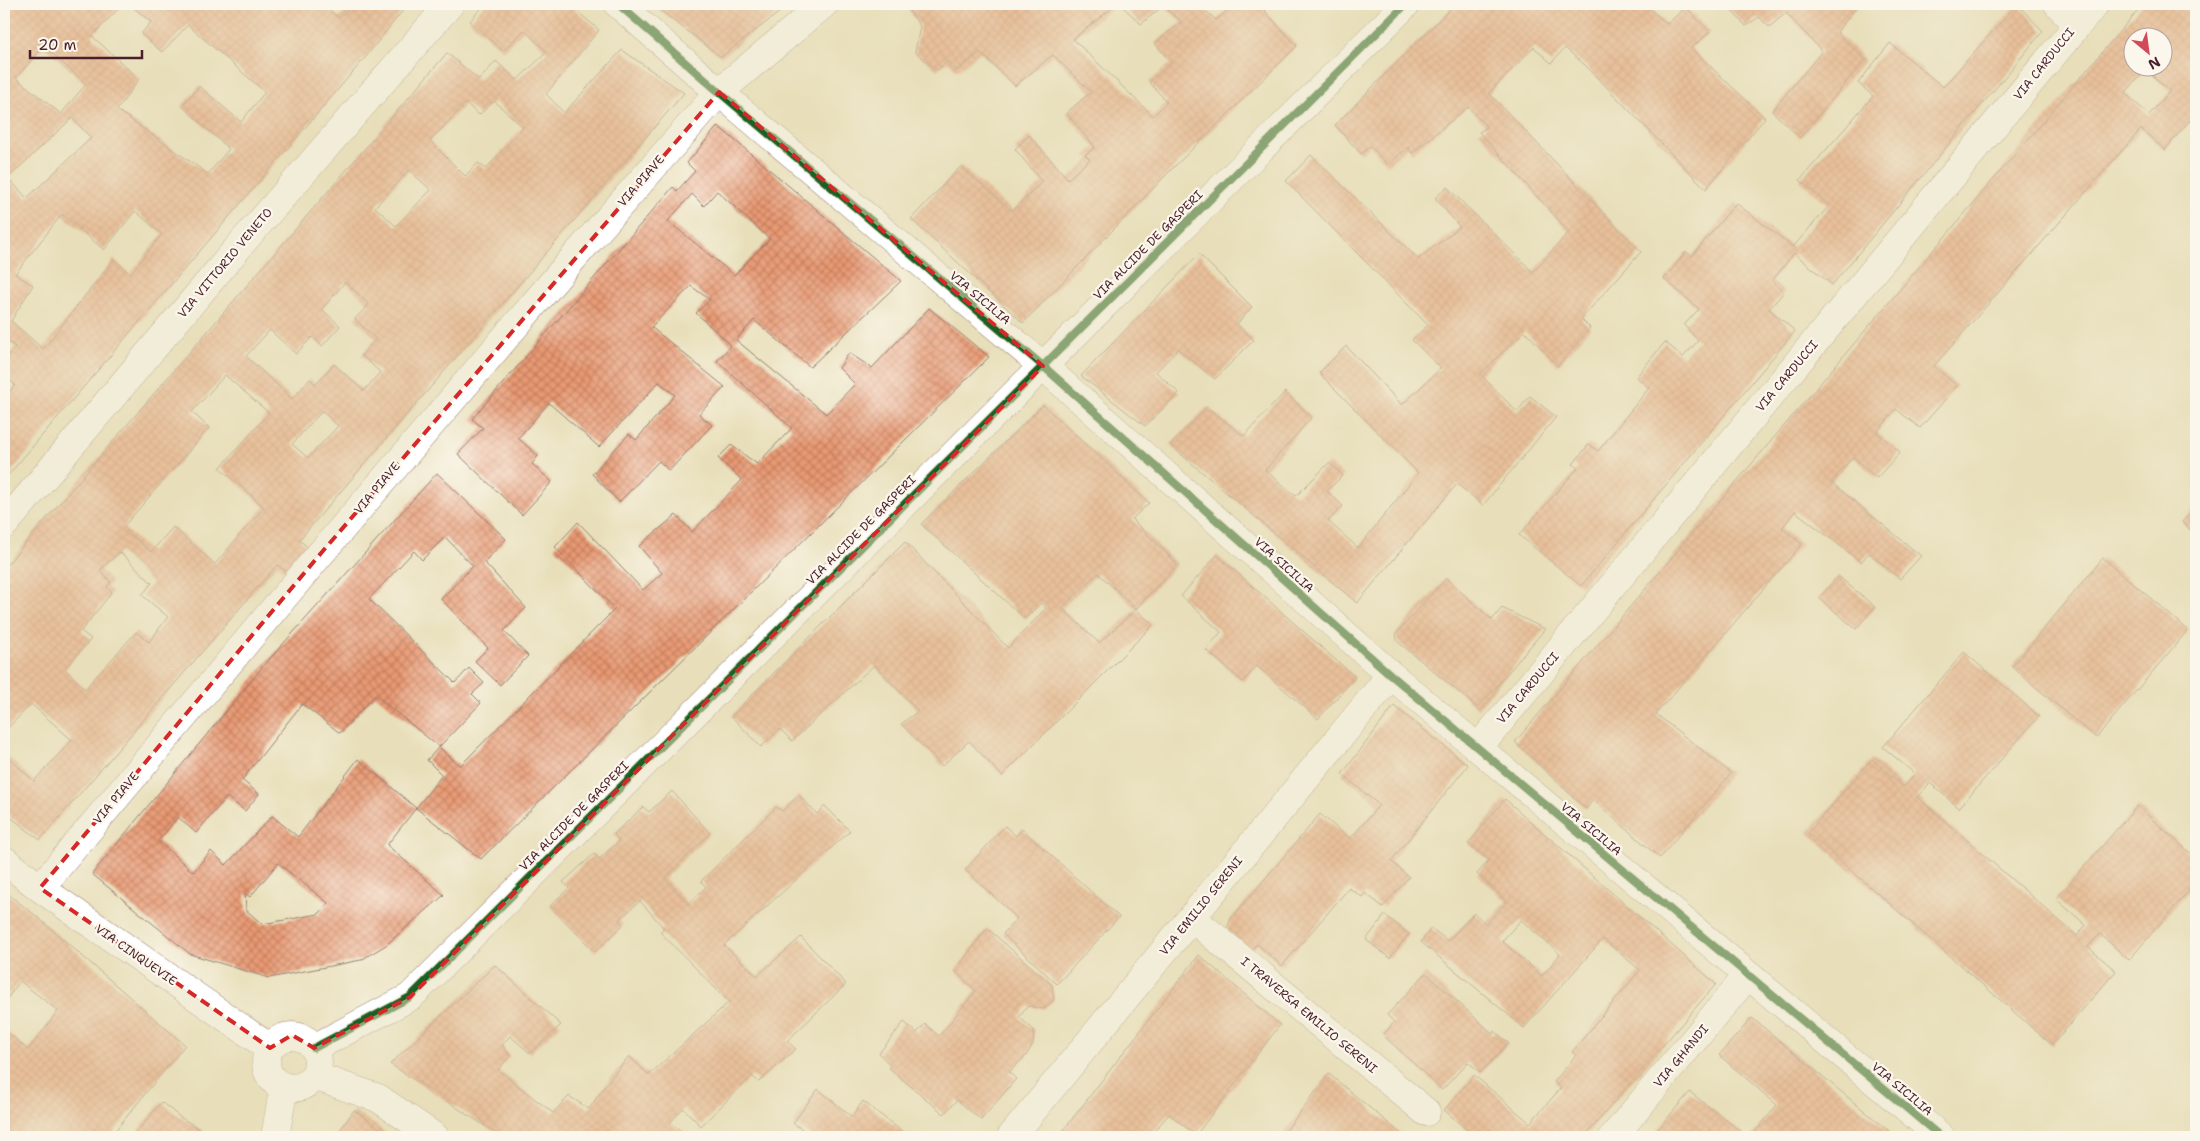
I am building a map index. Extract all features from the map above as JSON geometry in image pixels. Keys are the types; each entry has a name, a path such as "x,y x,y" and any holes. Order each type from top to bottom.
{"street":[{"name":"VIA VITTORIO VENETO","path":"4,525 241,244 450,4"},
{"name":"VIA SICILIA","path":"618,4 719,92 1043,366 1391,675 1941,1137"},
{"name":"VIA PIAVE","path":"40,888 316,559 564,269 719,92 824,4"},
{"name":"VIA ALCIDE DE GASPERI","path":"314,1048 410,997 1406,4"},
{"path":"2058,4 2086,14"},
{"name":"VIA CARDUCCI","path":"1478,748 2086,14"},
{"name":"VIA EMILIO SERENI","path":"1012,1137 1391,675"},
{"name":"VIA CINQUEVIE","path":"4,860 40,888 270,1048"},
{"name":"I TRAVERSA EMILIO SERENI","path":"1192,918 1426,1112"},
{"name":"VIA GHANDI","path":"1613,1137 1748,975"},
{"path":"292,1035 308,1041 314,1048 318,1062 314,1076 300,1086 284,1086 276,1082 268,1070 266,1063 270,1048 284,1037 292,1035"},
{"path":"314,1076 378,1098 435,1137"},
{"path":"275,1137 284,1086"}],"highlighted area":[{"path":"719,92 1043,366 410,997 314,1048 292,1035 270,1048 40,888 316,559"}],"building":[{"path":"12,4 123,4 92,36 139,79 117,110 208,174 229,149 182,106 199,86 241,122 265,92 188,25 162,52 141,34 151,22 129,4 322,4 339,18 355,4 408,4 364,59 4,480 4,399 15,385 4,375 4,360 15,347 4,338 4,14","holes":["44,46 86,84 61,114 16,78","72,118 91,138 27,198 8,178","135,211 162,234 130,274 114,259 43,349 11,321 33,285 15,274 62,214 104,250"]},
{"path":"485,4 569,4 599,30 546,94 564,113 622,50 684,93 299,540 314,552 292,576 277,565 40,840 4,812 4,754 34,781 72,740 31,704 4,732 4,568 447,53 479,80 496,61 517,80 547,52 524,30 503,51 470,21","holes":["494,101 523,127 486,169 478,163 465,176 430,141 466,103 479,115","409,170 431,190 396,226 375,207","345,282 369,304 355,319 376,339 361,355 380,372 364,391 334,364 315,384 310,379 292,399 246,356 270,330 296,354 312,337 322,346 340,326 322,309","225,375 269,413 220,468 264,507 215,564 173,527 151,552 123,527 209,428 192,412","322,411 338,426 308,458 292,444","120,552 152,583 142,595 168,617 149,642 136,632 85,689 65,669 91,639 81,631 112,592 107,587 111,582 100,570"]},
{"path":"652,4 790,4 721,57"},
{"path":"904,4 1117,4 1073,39 1153,116 1167,102 1149,82 1171,63 1155,43 1182,22 1163,6 1141,24 1120,4 1198,4 1216,20 1234,4 1270,4 1264,10 1297,46 1171,170 1023,323 911,219 961,166 1012,211 1042,182 1015,149 1029,135 1068,179 1090,159 1085,155 1095,147 1066,113 1091,92 1053,55 1015,86 980,52 957,71 948,61 937,70 915,52 920,26"},
{"path":"1455,4 1559,4 1562,6 1564,4 1645,4 1667,24 1686,7 1710,32 1691,48 1765,118 1706,189 1585,65 1565,48 1551,63 1534,47 1489,93 1641,252 1581,319 1590,328 1558,366 1525,331 1480,374 1517,412 1530,396 1556,417 1483,505 1457,484 1357,603 1170,445 1207,407 1244,436 1285,392 1312,417 1265,470 1296,496 1329,463 1343,475 1327,491 1343,506 1328,521 1358,548 1418,473 1319,373 1346,346 1402,405 1441,368 1412,340 1428,325 1286,181 1311,155 1418,259 1460,227 1435,198 1447,187 1533,272 1569,232 1479,132 1487,127 1468,107 1412,153 1408,147 1388,165 1370,146 1361,154 1335,125"},
{"path":"1725,4 1859,4 1837,32 1865,60 1800,138 1772,111 1822,51 1786,13 1769,27 1759,17 1746,26"},
{"path":"2017,4 2043,31 1832,285 1794,253 1772,281 1784,292 1769,309 1795,331 1581,586 1519,535 1578,468 1573,464 1589,444 1598,451 1649,388 1636,377 1665,342 1683,357 1698,341 1684,325 1699,309 1664,279 1686,252 1692,256 1736,203 1793,247 1829,206 1800,180 1873,96 1858,83 1890,43 1943,87"},
{"path":"2143,4 2196,4 2196,113 2165,150 2141,129 1934,366 1957,386 1920,428 1896,409 1877,432 1900,452 1877,478 1853,457 1831,482 1921,556 1900,579 1869,553 1861,562 1795,511 1782,528 1802,544 1656,714 1731,773 1660,858 1593,800 1586,809 1515,742 2122,29 2122,78 2139,78 2125,93 2149,115 2170,91 2155,78 2172,78 2172,28 2123,28"},
{"path":"718,126 901,281 810,367 754,320 736,340 826,414 855,384 839,368 849,353 872,368 929,308 989,357 481,859 416,808 442,775 427,760 439,747 460,766 615,609 555,547 578,522 643,590 662,573 639,546 676,515 692,532 742,480 718,458 731,445 757,464 792,428 717,361 731,345 696,313 710,300 691,286 651,327 725,387 699,414 712,425 669,471 659,461 619,502 592,474 629,434 636,440 675,395 659,382 599,447 549,403 518,438 538,456 532,464 552,482 522,515 458,454 483,428 472,419 673,187 677,191 695,171 687,163","holes":["717,191 770,239 734,275 668,221 692,194 704,206"]},
{"path":"1199,254 1252,307 1237,324 1254,340 1215,379 1178,349 1156,372 1179,393 1145,426 1081,376"},
{"path":"1043,405 1149,503 1132,519 1177,564 1136,609 1153,625 1002,776 969,741 942,766 901,724 918,711 874,665 792,741 780,729 761,747 731,716 905,542 1008,648 1046,608 1041,603 1025,619 921,524","holes":["1098,573 1136,609 1099,643 1062,608"]},
{"path":"437,473 506,539 484,562 526,608 504,631 528,656 500,685 475,661 488,648 441,599 473,566 445,537 422,560 414,551 369,599 455,683 469,668 484,683 472,694 481,703 439,747 375,695 340,733 302,704 242,780 259,794 245,811 227,797 196,833 178,817 158,841 193,872 211,851 226,865 272,816 298,837 358,759 416,808 387,845 444,895 386,945 361,960 269,978 190,954 92,874 265,664","holes":["278,863 328,903 319,914 262,924 246,910 245,893 250,897"]},
{"path":"2196,506 2196,535 2182,522"},
{"path":"1217,555 1355,677 1318,719 1257,666 1243,682 1206,650 1221,632 1181,596"},
{"path":"2103,558 2188,630 2096,738 2012,667"},
{"path":"1838,576 1875,607 1856,629 1819,598"},
{"path":"1446,578 1492,620 1502,608 1545,629 1478,708 1397,641 1396,634"},
{"path":"1964,652 2039,716 1959,808 1930,783 1917,797 2077,936 2086,925 2056,899 2137,806 2196,858 2196,882 2129,960 2100,934 2088,947 2116,971 2052,1045 1808,833 1872,759 1904,787 1915,774 1883,747"},
{"path":"1394,706 1468,765 1391,861 1409,877 1383,907 1365,893 1362,897 1349,888 1282,966 1257,944 1250,951 1227,930 1230,920 1320,814 1350,839 1379,805 1342,774"},
{"path":"672,791 710,833 665,878 688,904 706,887 701,881 776,807 782,811 799,795 817,814 825,806 850,831 724,945 757,976 801,937 846,984 787,1041 796,1049 759,1082 752,1076 701,1126 683,1108 670,1123 690,1137 502,1137 390,1064 495,965 561,1025 530,1053 510,1036 502,1045 510,1056 498,1070 553,1113 569,1096 589,1109 629,1056 649,1075 729,1002 660,932 664,928 640,901 619,920 623,925 595,952 550,906 569,888 563,882 594,854 599,859 619,841 614,834 643,807 649,812"},
{"path":"1505,799 1716,984 1584,1137 1475,1137 1444,1110 1474,1075 1530,1123 1561,1088 1554,1082 1576,1055 1572,1052 1640,970 1603,939 1524,1028 1421,942 1431,928 1448,941 1474,913 1486,924 1507,902 1477,874 1489,860 1468,844","holes":["1521,920 1560,954 1542,976 1502,941"]},
{"path":"1005,826 1016,836 1022,829 1119,917 1057,984 1003,934 1017,918 965,870"},
{"path":"4,891 35,915 185,1045 110,1137 4,1137 4,1029 28,1050 58,1011 20,981 4,1003"},
{"path":"1385,915 1409,934 1390,958 1366,940"},
{"path":"987,928 1052,985 1054,1000 1044,1009 1028,1006 1019,1017 1034,1030 1033,1044 1026,1056 1009,1072 1016,1079 981,1120 957,1100 944,1114 889,1068 890,1065 879,1053 904,1022 917,1033 925,1024 939,1036 976,991 955,971"},
{"path":"1199,955 1280,1025 1196,1135 1169,1114 1149,1137 1060,1137 1059,1136"},
{"path":"1426,973 1493,1034 1495,1031 1508,1043 1481,1073 1468,1062 1442,1090 1383,1035 1394,1022 1387,1015"},
{"path":"1752,1018 1896,1137 1751,1137 1777,1105 1719,1055"},
{"path":"1329,1074 1405,1137 1282,1136"},
{"path":"818,1089 852,1117 863,1101 909,1137 813,1137 793,1123"},
{"path":"1690,1092 1748,1137 1651,1137"},
{"path":"161,1102 180,1117 213,1137 133,1137"},
{"path":"354,1110 392,1137 335,1137"}],"cycle path":[{"path":"618,4 719,92 1043,366 1391,675 1941,1137"},
{"path":"314,1048 410,997 1406,4"}]}
